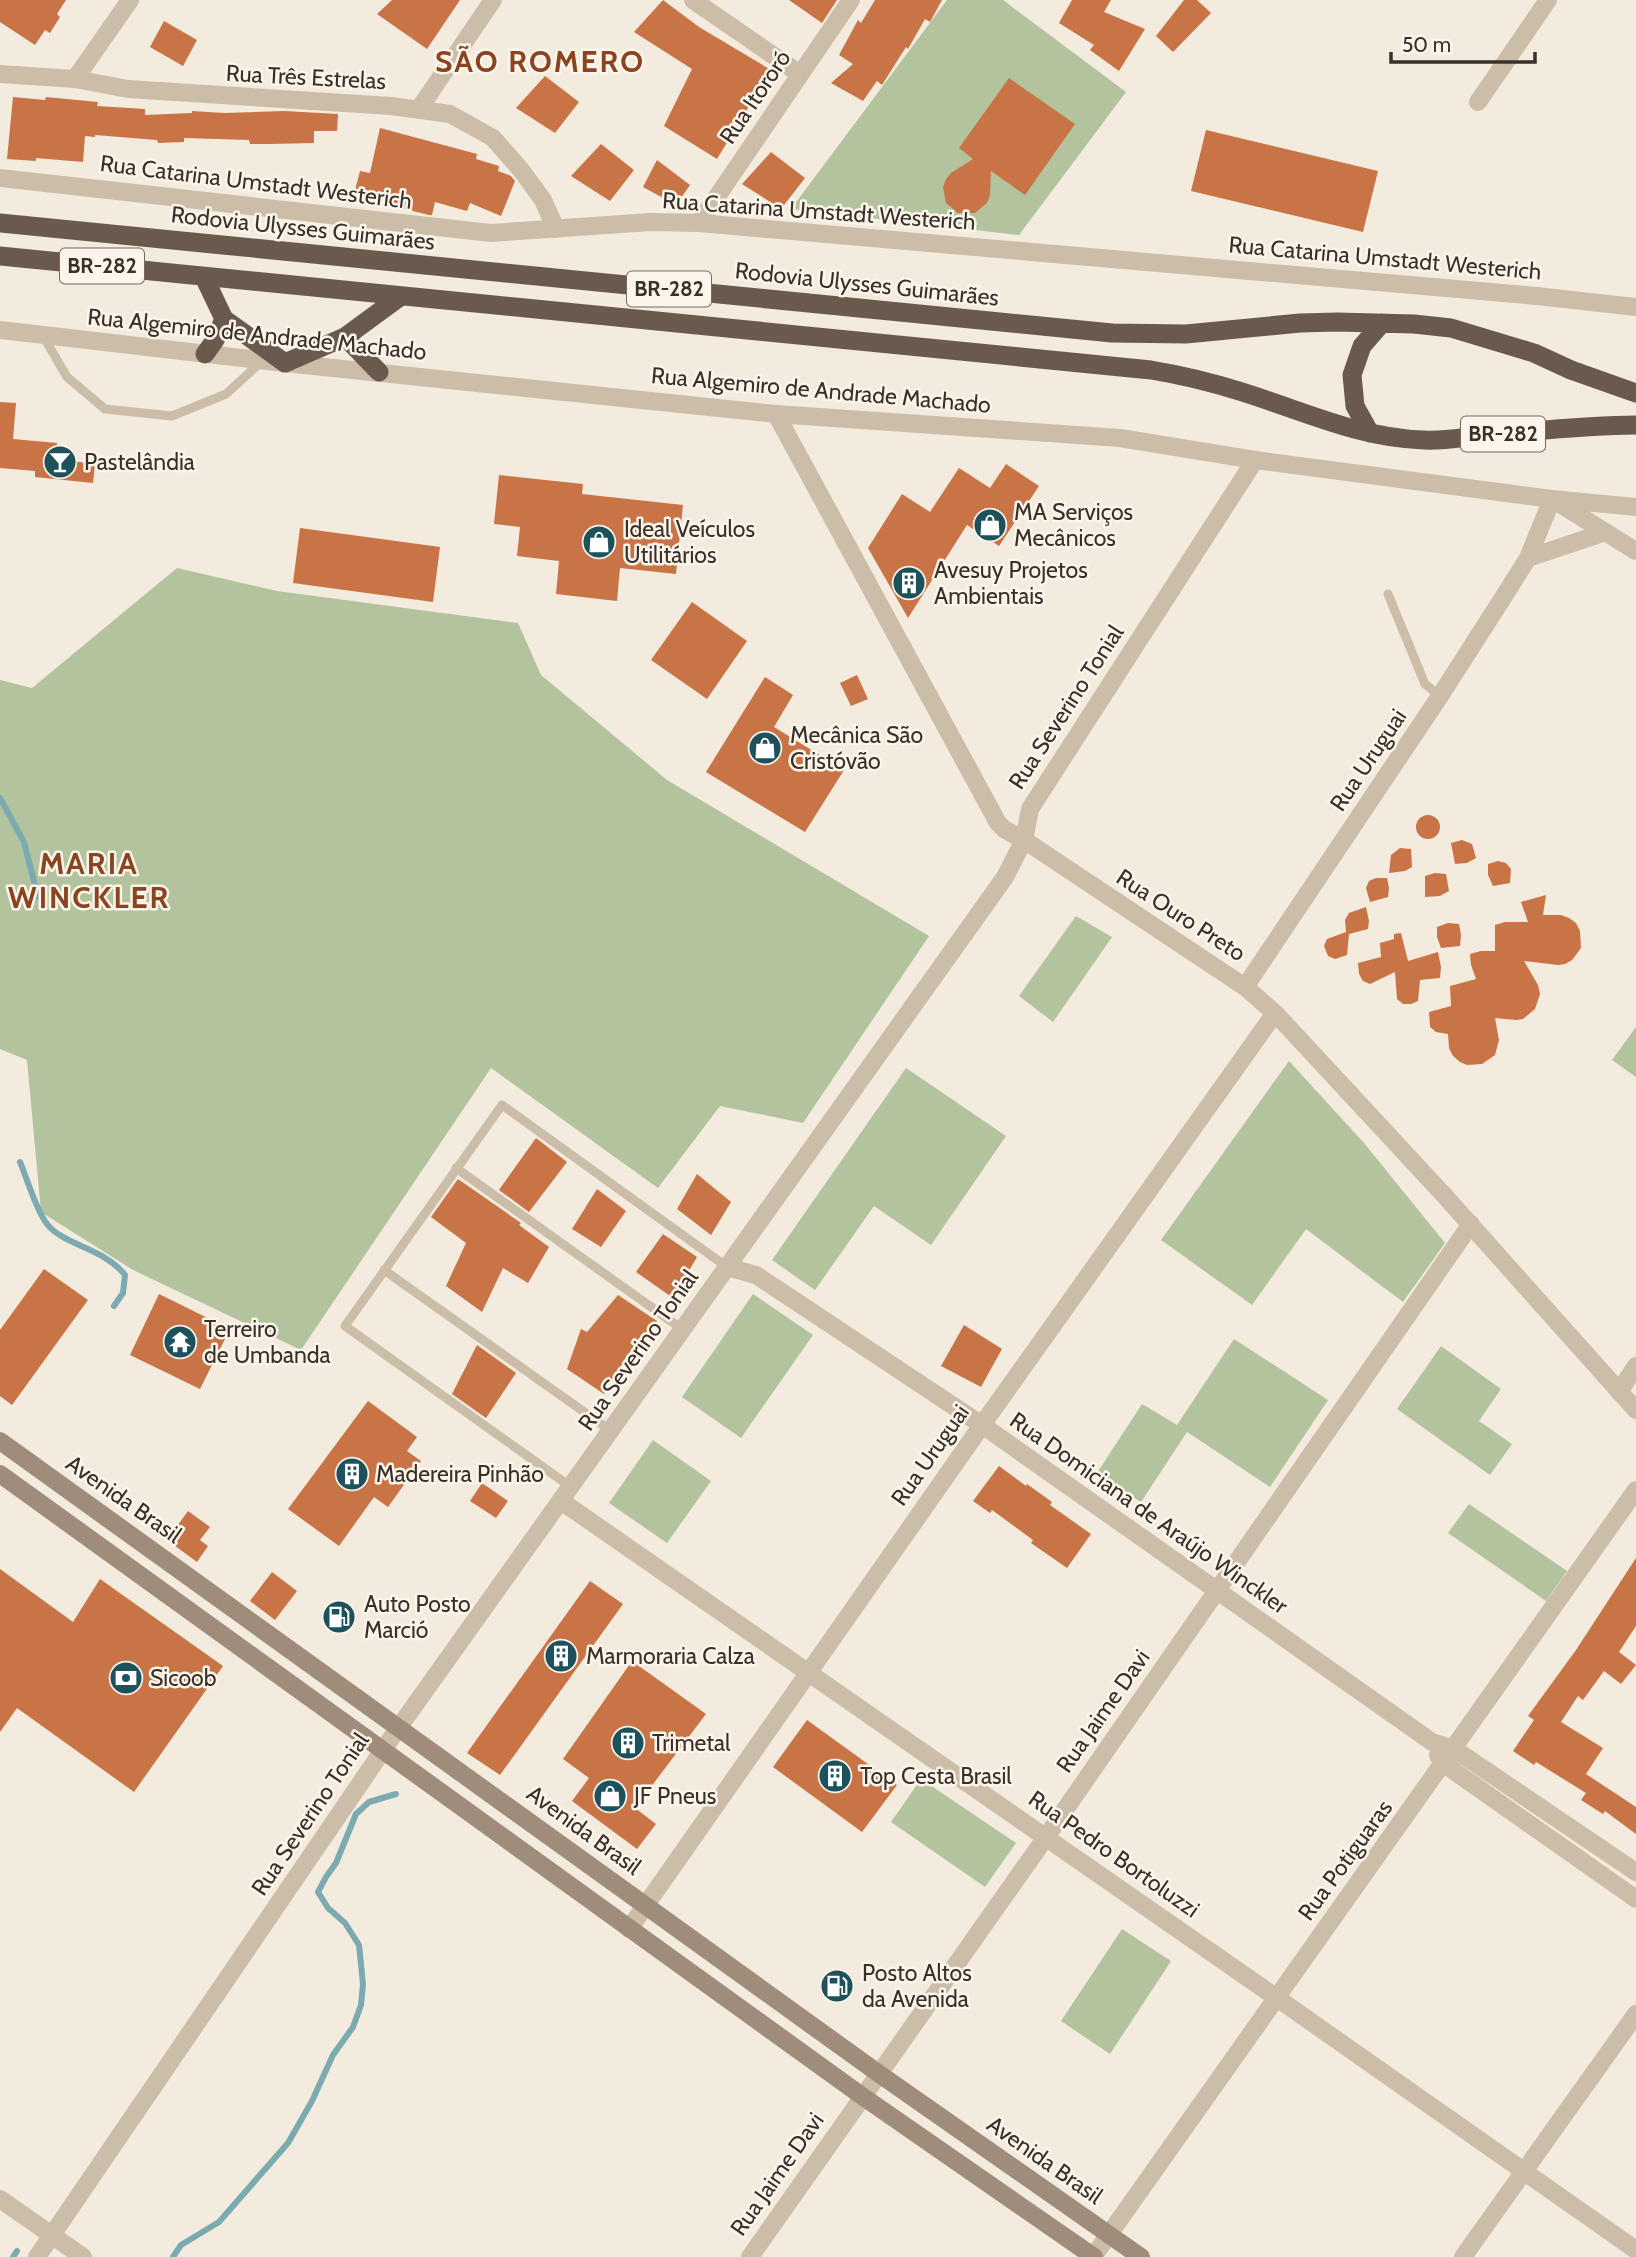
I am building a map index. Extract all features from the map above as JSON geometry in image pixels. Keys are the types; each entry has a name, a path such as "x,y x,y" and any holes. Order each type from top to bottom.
{"highway":[{"name":"Rodovia Ulysses Guimarães","path":"0,223 1112,333 1186,334 1300,323 1414,324 1464,331 1534,353 1571,370 1636,393"},
{"name":"BR-282","path":"0,256 1152,370 1197,378 1241,391 1334,425 1424,440 1571,426 1636,425"},
{"path":"204,277 224,319 285,363 345,337 401,296"},
{"path":"205,354 215,340 224,319"},
{"path":"1370,433 1355,406 1352,375 1362,345 1382,323"},
{"path":"345,337 379,372"}],"main road":[{"name":"Avenida Brasil","path":"0,1441 878,2073 1141,2257"},
{"path":"0,1474 862,2096 1093,2257"},
{"path":"141,1575 157,1552"}],"street":[{"path":"75,79 130,0"},
{"path":"419,109 494,0"},
{"path":"693,0 800,74"},
{"name":"Rua Itororó","path":"699,223 851,0"},
{"path":"1478,102 1548,0"},
{"name":"Rua Três Estrelas","path":"0,74 75,79 128,89 419,109 450,114 493,138 543,200 556,229"},
{"name":"Rua Catarina Umstadt Westerich","path":"0,178 491,233 651,222 699,223 1537,296 1636,307"},
{"name":"Rua Algemiro de Andrade Machado","path":"0,330 262,361 776,414 1120,438 1255,460 1552,499 1636,507"},
{"name":"Rua Ouro Preto","path":"776,414 998,823 1245,987 1275,1013 1471,1224 1636,1410"},
{"name":"Rua Severino Tonial","path":"37,2257 382,1751 1005,877 1024,840 1030,809 1255,460"},
{"path":"1552,499 1636,551"},
{"name":"Rua Uruguai","path":"1245,987 1440,696 1528,558 1552,499"},
{"path":"1528,558 1606,532"},
{"name":"Rua Uruguai","path":"629,1929 1275,1013"},
{"name":"Rua Jaime Davi","path":"750,2257 1046,1837 1471,1224"},
{"name":"Rua Domiciana de Araújo Winckler","path":"727,1267 756,1275 982,1425 1432,1742 1454,1749 1636,1872"},
{"path":"1619,1392 1636,1366"},
{"name":"Rua Potiguaras","path":"1093,2257 1636,1490"},
{"name":"Rua Pedro Bortoluzzi","path":"566,1494 809,1672 1636,2250"},
{"name":"Rua Domiciana de Araújo Winckler","path":"1432,1742 1444,1764 1636,1899"},
{"path":"1538,1830 1551,1813"},
{"path":"1599,1873 1613,1856"},
{"path":"1463,2257 1636,2014"},
{"path":"0,2199 83,2257"}],"lane":[{"path":"43,336 67,377 105,409 172,416 226,394 262,361"},
{"path":"1388,594 1425,684 1440,696"},
{"path":"566,1494 345,1326 456,1168 502,1105 727,1267"},
{"path":"456,1168 682,1329"},
{"path":"384,1270 611,1431"}],"green space":[{"path":"947,0 1003,0 1126,92 1019,235 791,209"},
{"path":"177,568 277,591 518,623 541,675 667,780 929,936 803,1123 720,1106 658,1188 491,1068 301,1350 133,1270 41,1212 27,1060 0,1049 0,680 32,688"},
{"path":"1076,916 1112,937 1053,1022 1019,996"},
{"path":"1636,1027 1636,1077 1612,1060"},
{"path":"1289,1061 1364,1143 1445,1243 1403,1302 1306,1229 1252,1305 1161,1240"},
{"path":"906,1068 1006,1136 931,1245 874,1206 815,1290 772,1260"},
{"path":"753,1294 813,1335 741,1438 682,1397"},
{"path":"1234,1339 1328,1400 1270,1487 1187,1432 1141,1502 1097,1473 1142,1404 1177,1425"},
{"path":"1441,1346 1501,1389 1479,1421 1512,1444 1490,1475 1397,1409"},
{"path":"653,1440 711,1481 667,1543 609,1503"},
{"path":"1469,1504 1567,1571 1546,1601 1448,1533"},
{"path":"921,1779 1016,1843 985,1887 891,1822"},
{"path":"1122,1929 1171,1961 1110,2054 1061,2021"}],"building":[{"path":"0,0 66,0 50,33 45,30 35,45 0,22"},
{"path":"392,0 460,0 427,49 377,14"},
{"path":"663,0 699,27 771,70 717,159 664,126 692,69 634,32"},
{"path":"789,0 837,0 822,23"},
{"path":"875,0 942,0 930,22 925,19 908,49 906,47 882,85 877,81 863,101 831,83 853,64 839,55 858,20 861,23"},
{"path":"1072,0 1111,0 1104,12 1145,29 1119,71 1090,50 1094,45 1059,23"},
{"path":"1184,0 1197,0 1211,13 1173,52 1156,36"},
{"path":"164,21 197,40 183,66 150,47"},
{"path":"545,76 579,102 555,133 516,108"},
{"path":"1009,78 1075,124 1025,195 991,171 987,203 975,213 958,213 946,203 943,187 946,179 973,159 959,148"},
{"path":"13,97 98,102 97,106 145,109 145,115 192,111 338,114 337,131 314,131 314,143 270,144 250,144 249,140 184,138 184,142 158,143 157,140 95,135 85,136 83,162 36,158 36,161 7,159"},
{"path":"380,128 477,154 476,159 499,166 498,171 511,176 515,181 501,216 470,203 467,211 435,202 432,215 429,215 354,194 360,171 370,173"},
{"path":"1206,130 1378,171 1363,232 1191,191"},
{"path":"601,144 634,170 610,201 571,176"},
{"path":"771,152 805,178 781,209 742,184"},
{"path":"657,160 690,185 676,205 643,187"},
{"path":"0,402 16,403 13,439 57,443 56,459 95,464 93,483 35,477 35,471 0,468"},
{"path":"1006,464 1039,486 999,546 967,525 908,618 868,548 902,494 930,512 959,468 990,488"},
{"name":"Ideal Veículos Utilitários","path":"499,475 583,484 582,494 683,505 676,574 620,568 617,601 556,594 559,561 517,556 520,527 494,524"},
{"path":"300,528 440,547 433,602 293,583"},
{"path":"692,602 747,641 707,699 651,660"},
{"path":"857,675 868,699 851,706 840,683"},
{"name":"Mecânica São Cristóvão","path":"765,677 793,695 774,727 844,770 805,832 706,772"},
{"path":"1428,815 1439,822 1440,827 1433,838 1428,839 1417,832 1416,827 1423,816"},
{"path":"1462,840 1472,844 1476,858 1467,863 1455,864 1451,843"},
{"path":"1400,848 1411,849 1412,867 1405,871 1389,873 1391,855"},
{"path":"1498,861 1506,863 1511,869 1510,883 1493,886 1488,875 1488,864"},
{"path":"1446,874 1449,891 1440,896 1425,897 1425,876"},
{"path":"1387,878 1388,897 1370,902 1366,888 1369,881"},
{"path":"1546,895 1543,915 1561,915 1576,923 1580,931 1581,948 1572,960 1565,964 1524,961 1538,985 1540,994 1535,1009 1523,1019 1495,1018 1499,1040 1495,1055 1482,1064 1467,1065 1460,1062 1449,1048 1448,1034 1436,1032 1430,1027 1429,1012 1451,1006 1450,986 1476,979 1470,954 1495,951 1495,925 1528,922 1521,902"},
{"path":"1366,907 1368,929 1349,934 1347,955 1335,959 1328,956 1324,946 1327,939 1346,932 1345,920 1349,913"},
{"path":"1448,923 1459,924 1460,946 1441,948 1437,927"},
{"path":"1401,933 1408,961 1438,952 1441,967 1440,978 1420,980 1418,1001 1411,1004 1403,1004 1397,999 1395,972 1370,984 1363,981 1359,974 1358,963 1381,957 1380,943 1394,939 1394,934"},
{"path":"536,1138 567,1162 529,1212 499,1190"},
{"path":"697,1174 731,1202 711,1235 677,1209"},
{"path":"458,1179 521,1223 519,1225 549,1247 528,1283 503,1268 482,1312 446,1286 466,1243 431,1217"},
{"path":"597,1189 626,1211 601,1247 572,1229"},
{"path":"663,1234 697,1257 673,1298 636,1272"},
{"path":"44,1269 88,1300 12,1405 0,1396 0,1330"},
{"name":"Terreiro de Umbanda","path":"159,1294 230,1329 200,1389 130,1355"},
{"path":"618,1295 657,1321 627,1356 604,1394 567,1369 581,1329 587,1332"},
{"path":"964,1325 1002,1349 981,1387 941,1366"},
{"path":"477,1345 516,1373 486,1418 452,1394"},
{"name":"Madereira Pinhão","path":"368,1401 417,1437 407,1451 421,1461 388,1507 374,1497 339,1546 288,1509"},
{"path":"999,1466 1052,1502 1050,1505 1091,1534 1067,1568 1031,1543 1033,1540 992,1510 990,1513 973,1501"},
{"path":"482,1483 508,1501 496,1518 470,1501"},
{"path":"188,1511 210,1527 200,1540 208,1546 197,1562 167,1540"},
{"path":"1636,1558 1636,1626 1619,1652 1636,1665 1621,1684 1604,1671 1583,1700 1578,1696 1561,1722 1603,1748 1586,1774 1636,1807 1636,1834 1605,1811 1603,1814 1581,1800 1586,1793 1513,1751 1534,1720 1528,1716 1576,1650"},
{"name":"Sicoob","path":"0,1569 73,1622 100,1579 223,1666 134,1792 17,1708 0,1732"},
{"path":"272,1572 297,1591 275,1620 250,1601"},
{"name":"Marmoraria Calza","path":"590,1581 623,1604 500,1775 467,1753"},
{"path":"632,1661 706,1714 635,1808 656,1824 637,1849 572,1801 589,1778 563,1759"},
{"name":"Top Cesta Brasil","path":"807,1720 897,1785 862,1832 773,1767"}],"waterway":[{"path":"0,798 24,842 38,897"},
{"path":"20,1162 35,1202 47,1224 63,1237 106,1259 125,1275 123,1293 114,1306"},
{"path":"173,2257 181,2245 219,2222 288,2143 312,2101 333,2055 353,2027 361,2005 363,1984 359,1945 345,1923 328,1908 318,1892 336,1863 356,1814 369,1802 396,1794"},
{"path":"13,2257 17,2251"}],"place":[{"name":"Pastelândia","path":"60,462"},
{"name":"MA Serviços Mecânicos","path":"990,525"},
{"name":"Ideal Veículos Utilitários","path":"599,542"},
{"name":"Avesuy Projetos Ambientais","path":"909,583"},
{"name":"Mecânica São Cristóvão","path":"765,748"},
{"name":"Terreiro de Umbanda","path":"180,1342"},
{"name":"Madereira Pinhão","path":"352,1474"},
{"name":"Auto Posto Marció","path":"339,1617"},
{"name":"Marmoraria Calza","path":"561,1656"},
{"name":"Sicoob","path":"126,1678"},
{"name":"Trimetal","path":"628,1743"},
{"name":"Top Cesta Brasil","path":"835,1776"},
{"name":"JF Pneus","path":"610,1796"},
{"name":"Posto Altos da Avenida","path":"837,1986"}],"district":[{"name":"SÃO ROMERO","path":"540,62"},
{"name":"MARIA WINCKLER","path":"89,881"}]}
